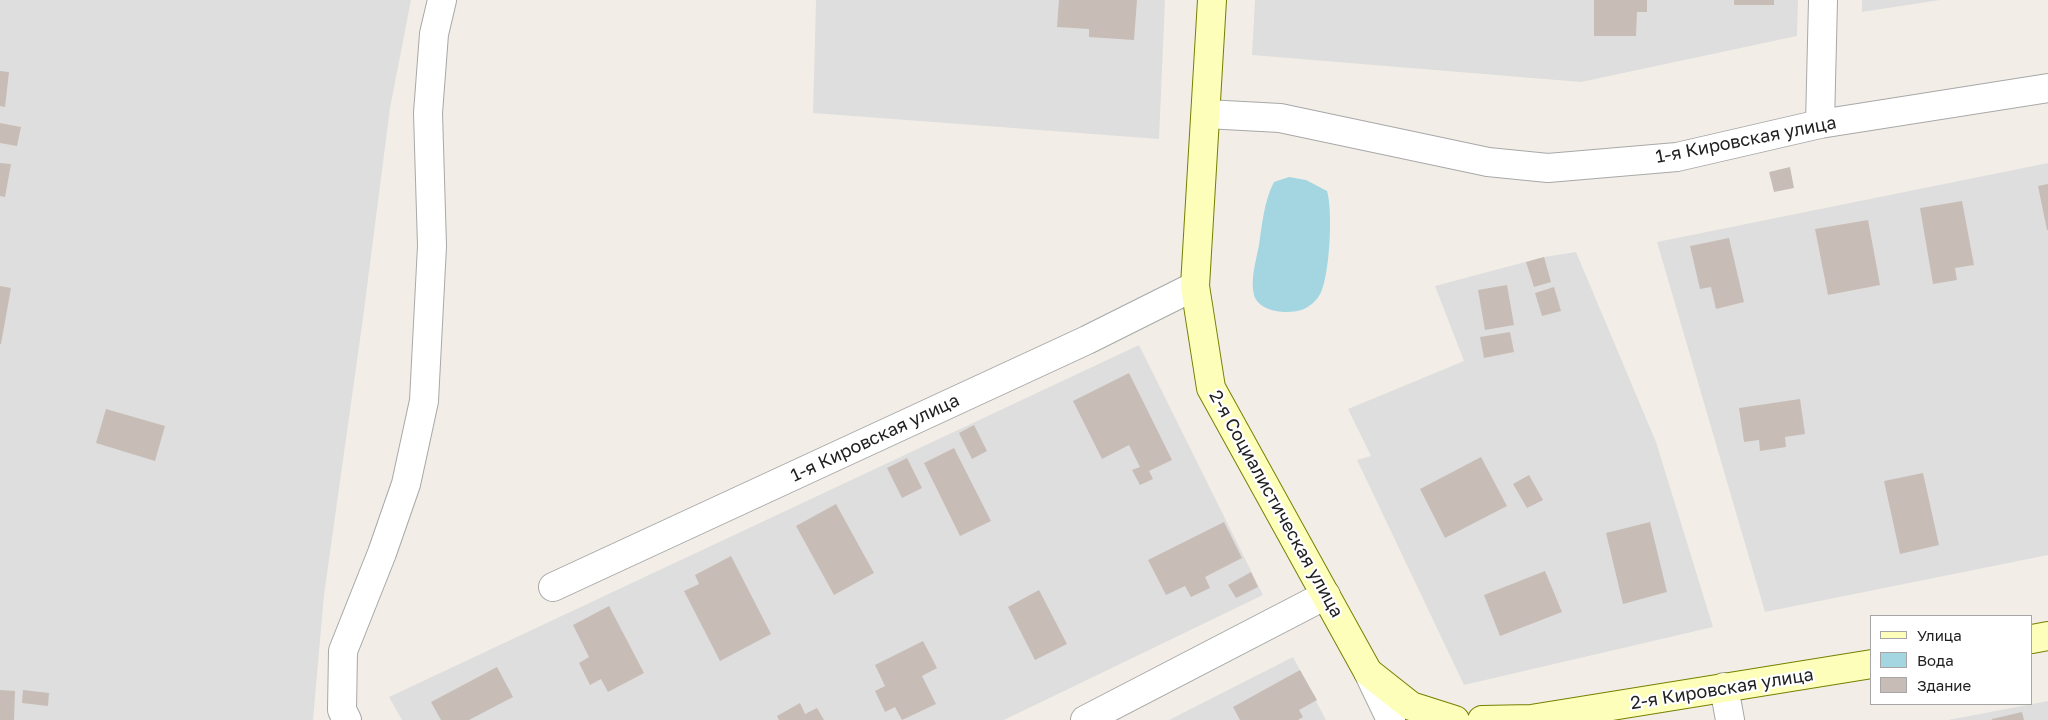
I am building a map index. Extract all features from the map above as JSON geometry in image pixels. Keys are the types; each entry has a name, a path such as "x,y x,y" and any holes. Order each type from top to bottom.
{"street":[{"path":"347,720 342,710 342,651 382,553 406,484 424,401 432,246 428,114 434,34 442,0"},
{"name":"2-я Социалистическая улица","path":"1212,0 1195,286 1210,388 1368,672"},
{"path":"1820,124 1823,0"},
{"name":"1-я Кировская улица","path":"1206,114 1280,118 1488,162 1548,168 1677,157 1820,124 2048,88"},
{"name":"1-я Кировская улица","path":"553,587 1078,344 1195,286"},
{"path":"1085,720 1326,595"},
{"path":"2033,639 2048,636"},
{"name":"2-я Кировская улица","path":"1482,720 1531,719 1870,664"},
{"path":"1368,672 1391,720"},
{"path":"1368,672 1411,706 1455,720"},
{"path":"1724,687 1730,720"}],"shaded area":[{"path":"0,0 411,0 390,108 324,595 313,720 0,720"},
{"path":"816,0 1165,0 1159,139 813,113"},
{"path":"1255,0 1798,0 1797,36 1581,82 1252,55"},
{"path":"1862,0 1940,0 1862,12"},
{"path":"2048,163 2048,555 1765,612 1657,242"},
{"path":"1576,252 1656,442 1713,627 1464,685 1357,460 1371,456 1348,409 1464,361 1435,286 1544,257"},
{"path":"1139,345 1263,595 1004,720 402,720 389,697"},
{"path":"1293,657 1326,720 1169,720"},
{"path":"2048,701 2048,720 1948,720 2033,705"}],"water":[{"path":"1289,177 1306,180 1327,191 1330,228 1326,275 1319,296 1304,309 1283,312 1262,306 1254,295 1253,283 1262,221 1268,197 1274,182"}],"building":[{"path":"1059,0 1137,0 1134,40 1089,37 1089,29 1057,27"},
{"path":"1594,0 1647,0 1647,12 1637,12 1636,36 1594,36"},
{"path":"1734,0 1774,0 1774,5 1734,5"},
{"path":"0,71 9,72 5,107 0,106"},
{"path":"0,123 21,127 17,146 0,143"},
{"path":"0,163 11,164 5,197 0,196"},
{"path":"1790,167 1794,188 1774,192 1769,172"},
{"path":"2048,184 2048,230 2047,230 2038,186"},
{"path":"1962,201 1974,265 1955,268 1957,280 1933,284 1920,208"},
{"path":"1868,220 1880,285 1828,295 1815,229"},
{"path":"1729,238 1744,302 1716,309 1711,287 1700,289 1690,246"},
{"path":"1544,257 1551,282 1534,287 1526,262"},
{"path":"1507,285 1514,325 1485,330 1478,290"},
{"path":"0,286 11,288 1,344 0,344"},
{"path":"1554,287 1561,311 1542,316 1535,293"},
{"path":"1510,332 1514,352 1484,358 1480,337"},
{"path":"1129,373 1172,460 1149,471 1153,479 1140,485 1132,470 1140,467 1129,445 1102,459 1073,401"},
{"path":"1800,399 1805,434 1785,437 1786,447 1760,451 1759,440 1744,442 1739,408"},
{"path":"106,409 165,426 155,461 96,443"},
{"path":"974,425 987,451 972,459 959,433"},
{"path":"954,448 991,521 960,536 924,463"},
{"path":"1481,457 1507,506 1445,538 1420,489"},
{"path":"907,458 922,488 902,498 887,468"},
{"path":"1923,473 1939,545 1900,554 1884,481"},
{"path":"1529,475 1543,500 1527,508 1513,484"},
{"path":"836,504 874,573 834,595 796,526"},
{"path":"1224,522 1242,558 1205,577 1210,588 1191,597 1185,586 1166,595 1148,560"},
{"path":"1650,522 1667,592 1623,604 1606,533"},
{"path":"731,556 771,634 720,661 684,591 699,584 695,575"},
{"path":"1545,571 1562,612 1500,636 1484,595"},
{"path":"1251,572 1258,587 1236,598 1228,585"},
{"path":"1039,590 1067,644 1035,660 1008,607"},
{"path":"609,606 644,673 608,692 601,679 590,685 579,663 589,657 573,625"},
{"path":"923,641 937,668 922,676 936,704 902,720 895,707 885,712 875,691 885,686 875,665"},
{"path":"497,667 513,697 469,720 441,720 431,702"},
{"path":"1300,670 1317,700 1299,710 1303,717 1298,720 1240,720 1233,707"},
{"path":"0,690 15,691 14,720 0,720"},
{"path":"23,690 49,693 48,706 22,703"},
{"path":"800,703 805,714 817,708 824,720 779,720 777,716"},
{"path":"2022,712 2024,720 1992,720 1992,719"}]}
